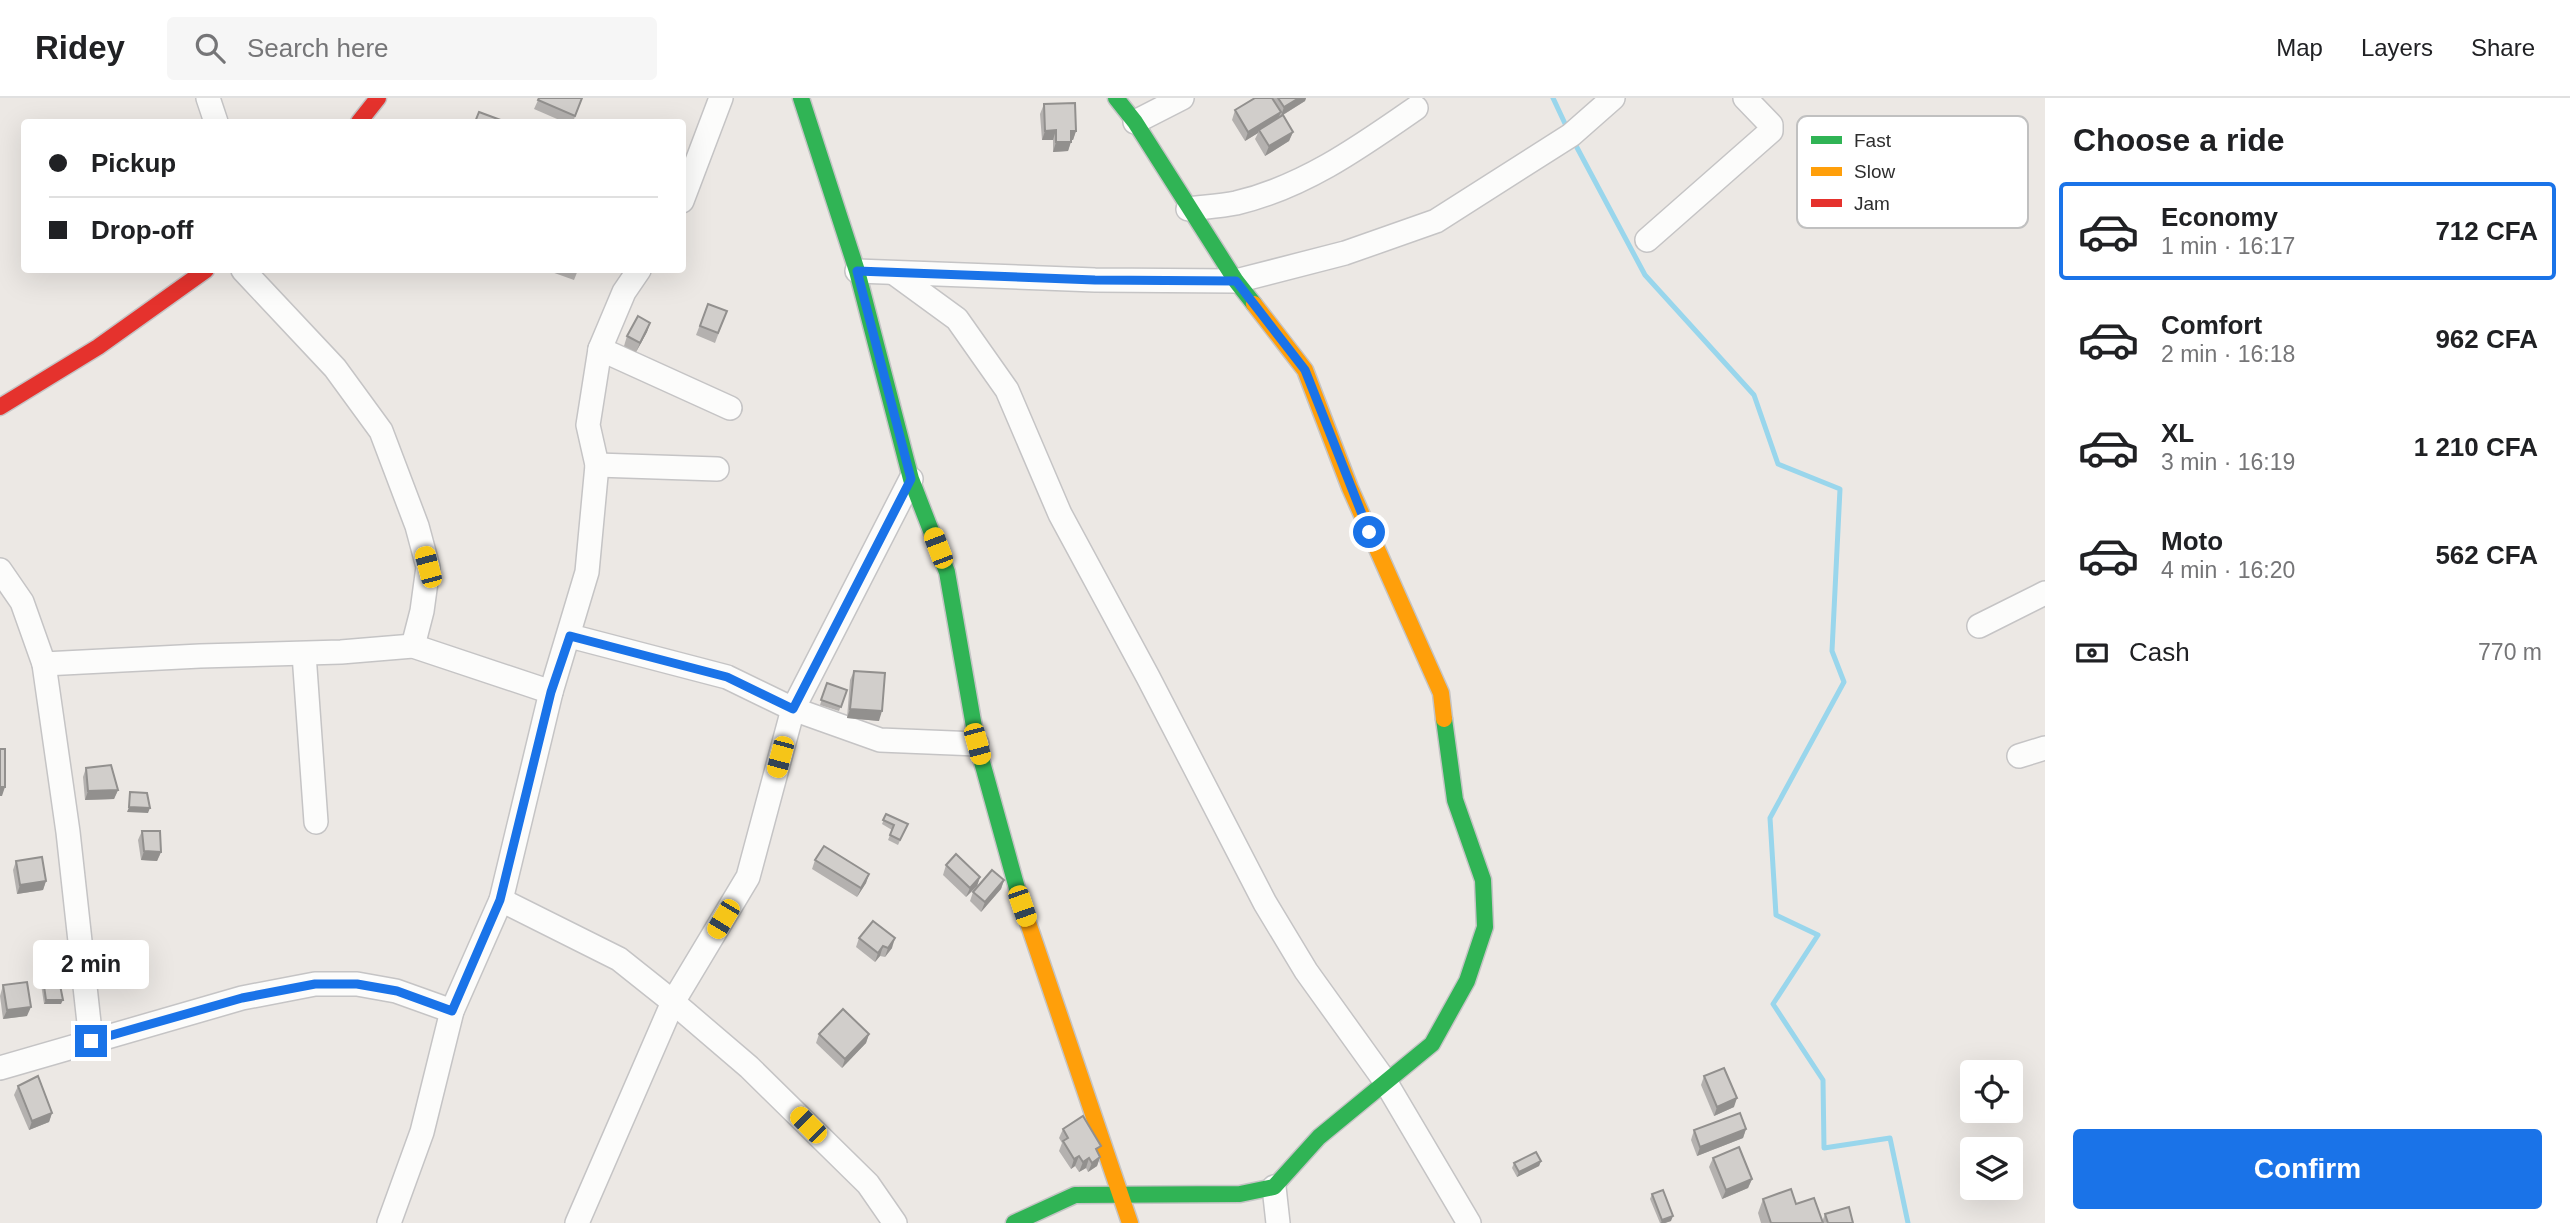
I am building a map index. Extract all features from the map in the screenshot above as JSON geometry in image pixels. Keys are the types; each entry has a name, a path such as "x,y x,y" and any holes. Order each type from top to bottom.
{"street":[{"path":"208,98 215,119"},
{"path":"361,119 378,98"},
{"path":"686,190 721,98"},
{"path":"801,98 857,271 911,479 947,572 977,744 1014,880 1130,1223"},
{"path":"1014,1223 1075,1195 1240,1194 1274,1187 1319,1137 1432,1044 1467,981 1485,927 1483,880 1455,800 1441,693 1350,488 1305,370 1236,281 1135,122 1116,98"},
{"path":"1135,122 1182,98"},
{"path":"857,271 1095,280 1236,281 1345,253 1436,221 1571,135 1613,98"},
{"path":"1647,240 1771,131 1771,125 1745,98"},
{"path":"1188,209 1235,203 1267,194 1316,173 1355,151 1416,108"},
{"path":"0,407 98,347 202,273"},
{"path":"246,273 335,368 381,431 428,567 422,611 413,646"},
{"path":"388,1223 422,1132 452,1011 500,900 551,692 570,636 587,572 597,465 588,425 600,349 624,292 637,273"},
{"path":"894,273 957,318 1007,390 1060,514 1265,903 1306,971 1385,1082 1469,1223"},
{"path":"600,349 730,408"},
{"path":"597,465 717,469"},
{"path":"577,1223 673,1002 748,877 793,709 911,479"},
{"path":"0,570 22,602 44,664 68,832 91,1041"},
{"path":"1979,625 2045,593"},
{"path":"570,636 727,677 793,709 880,740 977,744"},
{"path":"44,664 304,654 413,646 551,692"},
{"path":"304,654 316,822"},
{"path":"2019,756 2045,748"},
{"path":"500,900 619,959 673,1002 750,1067 848,1164 868,1184 895,1223"},
{"path":"0,1068 242,998 315,984 357,984 397,991 452,1011"},
{"path":"1274,1187 1278,1223"}],"building":[{"path":"582,98 575,116 538,100"},
{"path":"1255,98 1272,98 1281,112 1248,132 1235,110"},
{"path":"1278,98 1299,98 1284,107"},
{"path":"1075,103 1076,131 1071,131 1071,142 1056,142 1056,130 1045,131 1044,104"},
{"path":"479,112 498,119 476,119"},
{"path":"1283,115 1293,132 1269,146 1259,130"},
{"path":"708,304 727,311 718,333 700,326"},
{"path":"638,316 650,323 640,343 627,336"},
{"path":"854,671 885,673 882,711 850,709"},
{"path":"827,683 847,690 841,707 821,700"},
{"path":"0,749 5,749 5,787 0,787"},
{"path":"111,765 118,790 88,791 86,768"},
{"path":"130,792 147,793 150,808 129,807"},
{"path":"886,814 908,824 900,840 890,835 894,825 883,820"},
{"path":"142,831 160,831 161,852 144,851"},
{"path":"824,846 869,874 861,888 815,860"},
{"path":"956,854 980,877 970,888 946,865"},
{"path":"42,857 46,881 20,885 16,861"},
{"path":"992,870 1004,880 985,902 973,892"},
{"path":"873,921 895,938 888,948 883,946 878,953 859,938"},
{"path":"43,979 59,980 63,1000 46,1000"},
{"path":"27,982 31,1007 7,1010 3,985"},
{"path":"843,1009 869,1034 845,1059 819,1034"},
{"path":"1724,1068 1737,1098 1717,1107 1704,1076"},
{"path":"38,1076 52,1113 32,1121 18,1086"},
{"path":"1740,1113 1746,1129 1700,1147 1694,1130"},
{"path":"1083,1116 1101,1146 1096,1149 1100,1157 1092,1163 1089,1158 1083,1162 1079,1156 1074,1159 1063,1141 1068,1138 1063,1129"},
{"path":"1739,1147 1752,1179 1726,1190 1713,1158"},
{"path":"1536,1152 1541,1161 1519,1172 1514,1163"},
{"path":"1791,1189 1796,1204 1814,1198 1823,1223 1771,1223 1763,1199"},
{"path":"1663,1190 1673,1216 1662,1220 1652,1194"},
{"path":"1849,1207 1853,1223 1828,1223 1825,1214"}],"waterway":[{"path":"1553,98 1568,130"},
{"path":"1574,142 1645,275 1754,395 1778,464 1840,489 1832,651 1844,682 1770,818 1776,915 1818,935 1773,1004 1823,1080 1824,1148 1890,1138 1908,1223"}],"traffic: fast":[{"path":"801,98 857,271 911,479 947,572 977,744 1020,899"},
{"path":"1116,98 1135,122 1236,281 1254,304"},
{"path":"1014,1223 1075,1195 1240,1194 1274,1187 1319,1137 1432,1044 1467,981 1485,927 1483,880 1455,800 1444,719"}],"traffic: slow":[{"path":"1254,304 1305,370 1350,488 1441,693 1444,719"},
{"path":"1020,899 1130,1223"}],"traffic: jam":[{"path":"361,119 378,98"},
{"path":"0,407 98,347 202,273"}],"route":[{"path":"91,1041 242,998 315,984 357,984 397,991 452,1011 500,900 551,692 570,636 727,677 793,709 911,479 857,271 1095,280 1236,281 1305,370 1369,532"}]}
